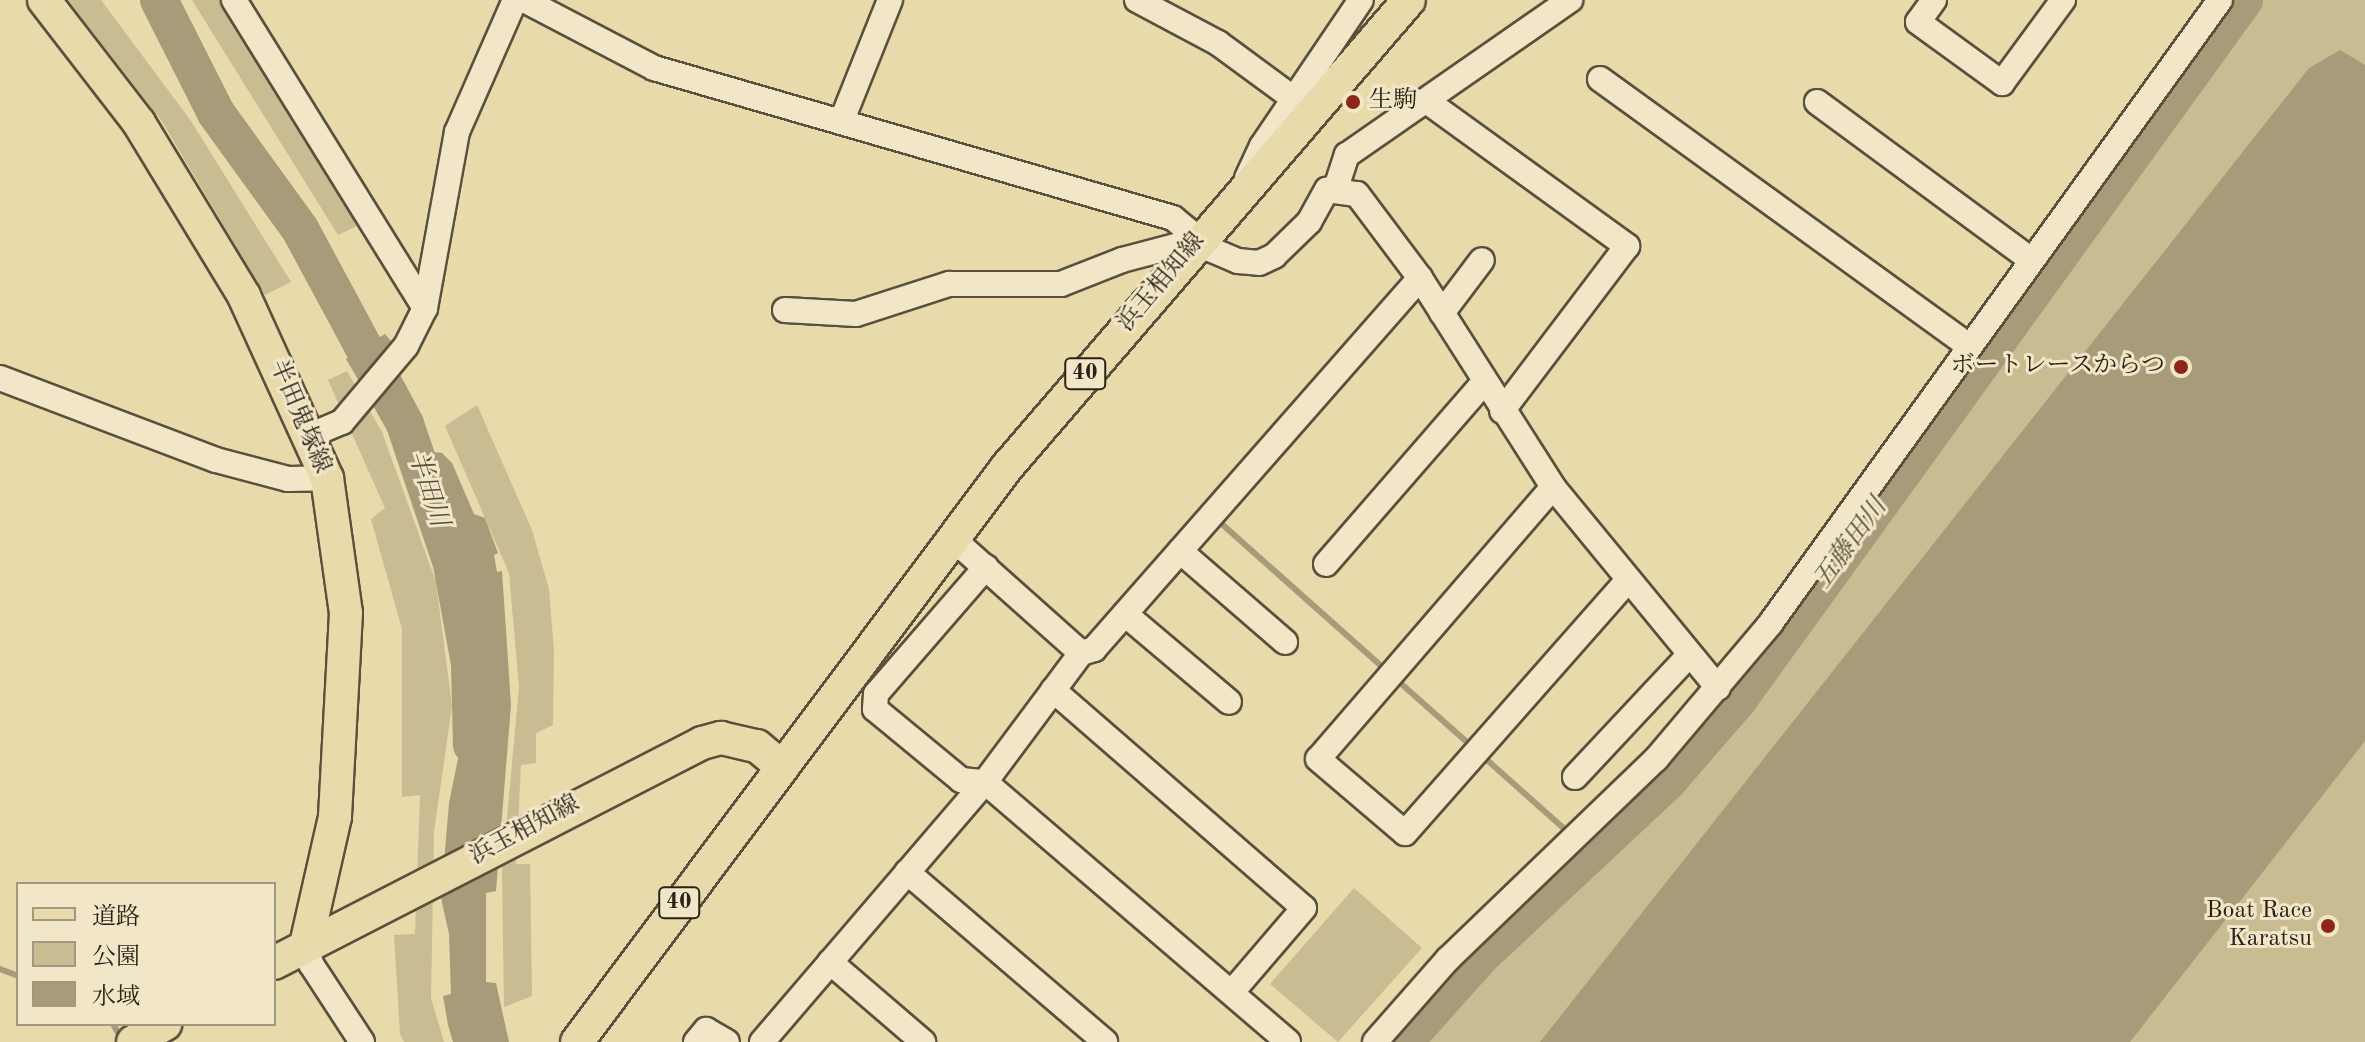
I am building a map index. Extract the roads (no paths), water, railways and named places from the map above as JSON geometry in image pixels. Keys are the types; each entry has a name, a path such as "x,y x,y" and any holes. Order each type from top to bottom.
{"main road":[{"name":"半田鬼塚線","path":"44,0 139,123 244,296 311,435 327,478 346,613 335,817 306,945"},
{"name":"浜玉相知線","path":"577,1042 951,537 1198,240 1409,0"},
{"name":"浜玉相知線","path":"276,962 551,816 702,743 721,738 757,746 780,765"},
{"path":"135,1041 161,1026"}],"street":[{"path":"234,0 425,308"},
{"path":"311,435 342,422 406,346 425,308 457,132 515,0"},
{"path":"524,0 654,68 1173,218 1198,240 1238,261 1259,263 1274,256 1309,222 1321,196 1336,188 1347,155 1428,102 1570,0"},
{"path":"842,120 890,0"},
{"path":"1137,0 1218,43 1293,98"},
{"path":"1241,191 1262,146 1361,0"},
{"path":"1934,0 1918,22 2002,83 2063,0"},
{"path":"1375,1042 1448,959 1582,835 1718,688 1770,624 2220,0"},
{"path":"1600,79 1969,346"},
{"path":"1428,102 1627,246 1502,411"},
{"path":"1817,102 2031,260"},
{"path":"1336,188 1357,194 1420,278 1553,487 1718,688"},
{"path":"785,310 856,314 949,284 1061,284 1122,260 1198,240"},
{"path":"1442,313 1482,260"},
{"path":"762,1042 985,782 1081,653 1094,649 1420,278"},
{"path":"0,378 216,460 288,479 327,478"},
{"path":"1326,564 1484,382"},
{"path":"1553,487 1318,759 1405,833 1628,580"},
{"path":"951,537 1081,653"},
{"path":"1180,551 1285,642"},
{"path":"986,567 876,694 875,709 961,780 985,782 1288,1042"},
{"path":"1125,614 1229,702"},
{"path":"1575,777 1690,654"},
{"path":"1053,690 1304,908 1232,992"},
{"path":"907,872 1105,1042"},
{"path":"306,945 311,964 362,1042"},
{"path":"830,962 923,1042"},
{"path":"696,1042 706,1030 727,1042"}],"water":[{"name":"ボートレースからつ","path":"2340,50 2365,65 2365,741 2130,1042 1540,1042 2309,68"},
{"path":"385,334 391,341 394,395 424,434 426,451 442,453 452,463 474,514 485,518 498,553 494,555 497,572 502,571 511,705 496,891 486,893 486,982 496,983 509,1042 453,1042 448,1025 443,996 451,994 449,934 441,898 449,803 477,665 476,595 436,533 414,459 406,455 417,444 389,417 382,421 346,359"}],"waterway":[{"name":"半田川","path":"159,0 216,113 300,229 405,424 452,564 470,664 472,745"},
{"name":"五藤田川","path":"1404,1042 1481,956 1668,781 1738,700 2244,0"},
{"path":"1223,525 1381,666"},
{"path":"1398,681 1467,742"},
{"path":"1487,760 1570,834"},
{"path":"0,969 16,975"},
{"path":"114,1026 119,1035"}],"place":[{"name":"生駒","path":"1353,102"},
{"name":"ボートレースからつ","path":"2181,367"},
{"name":"Boat Race Karatsu","path":"2328,926"}]}
